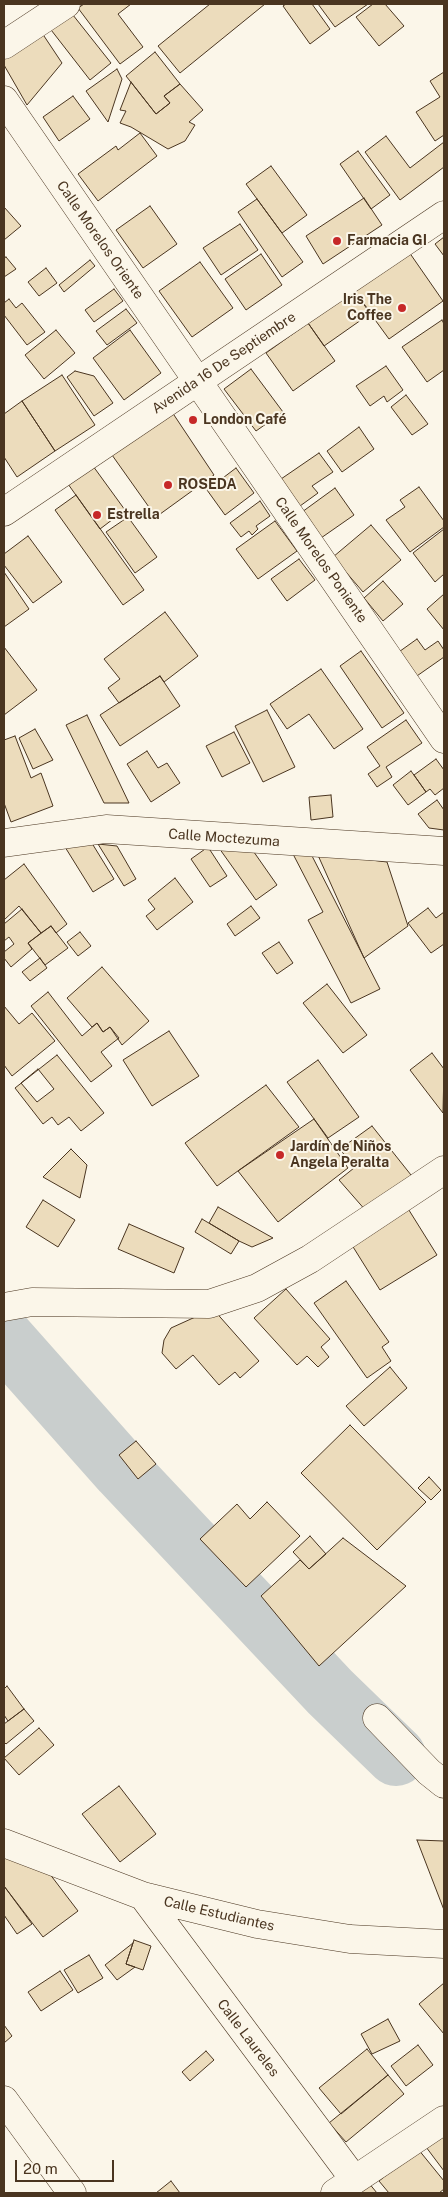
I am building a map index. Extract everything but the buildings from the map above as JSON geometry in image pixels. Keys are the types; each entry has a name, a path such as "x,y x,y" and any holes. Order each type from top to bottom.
{"street":[{"path":"4,45 66,4"},
{"name":"Calle Morelos Oriente","path":"4,100 197,381"},
{"name":"Avenida 16 De Septiembre","path":"4,512 444,215"},
{"name":"Calle Morelos Poniente","path":"197,381 444,739"},
{"name":"Calle Moctezuma","path":"4,843 106,829 444,851"},
{"path":"4,1307 32,1302 209,1304 257,1288 310,1259 444,1170"},
{"path":"377,1718 429,1772 444,1784"},
{"name":"Calle Estudiantes","path":"4,1843 143,1896 257,1924 350,1939 444,1944"},
{"name":"Calle Laureles","path":"143,1896 344,2186"},
{"path":"4,2100 72,2193"},
{"path":"344,2186 444,2120"}],"waterway":[{"path":"4,1338 122,1471 330,1692 396,1756"}],"place":[{"name":"Farmacia GI","path":"337,241"},
{"name":"Iris The Coffee","path":"402,308"},
{"name":"London Café","path":"193,420"},
{"name":"ROSEDA","path":"168,485"},
{"name":"Estrella","path":"97,515"},
{"name":"Jardín de Niños Angela Peralta","path":"280,1155"}]}
